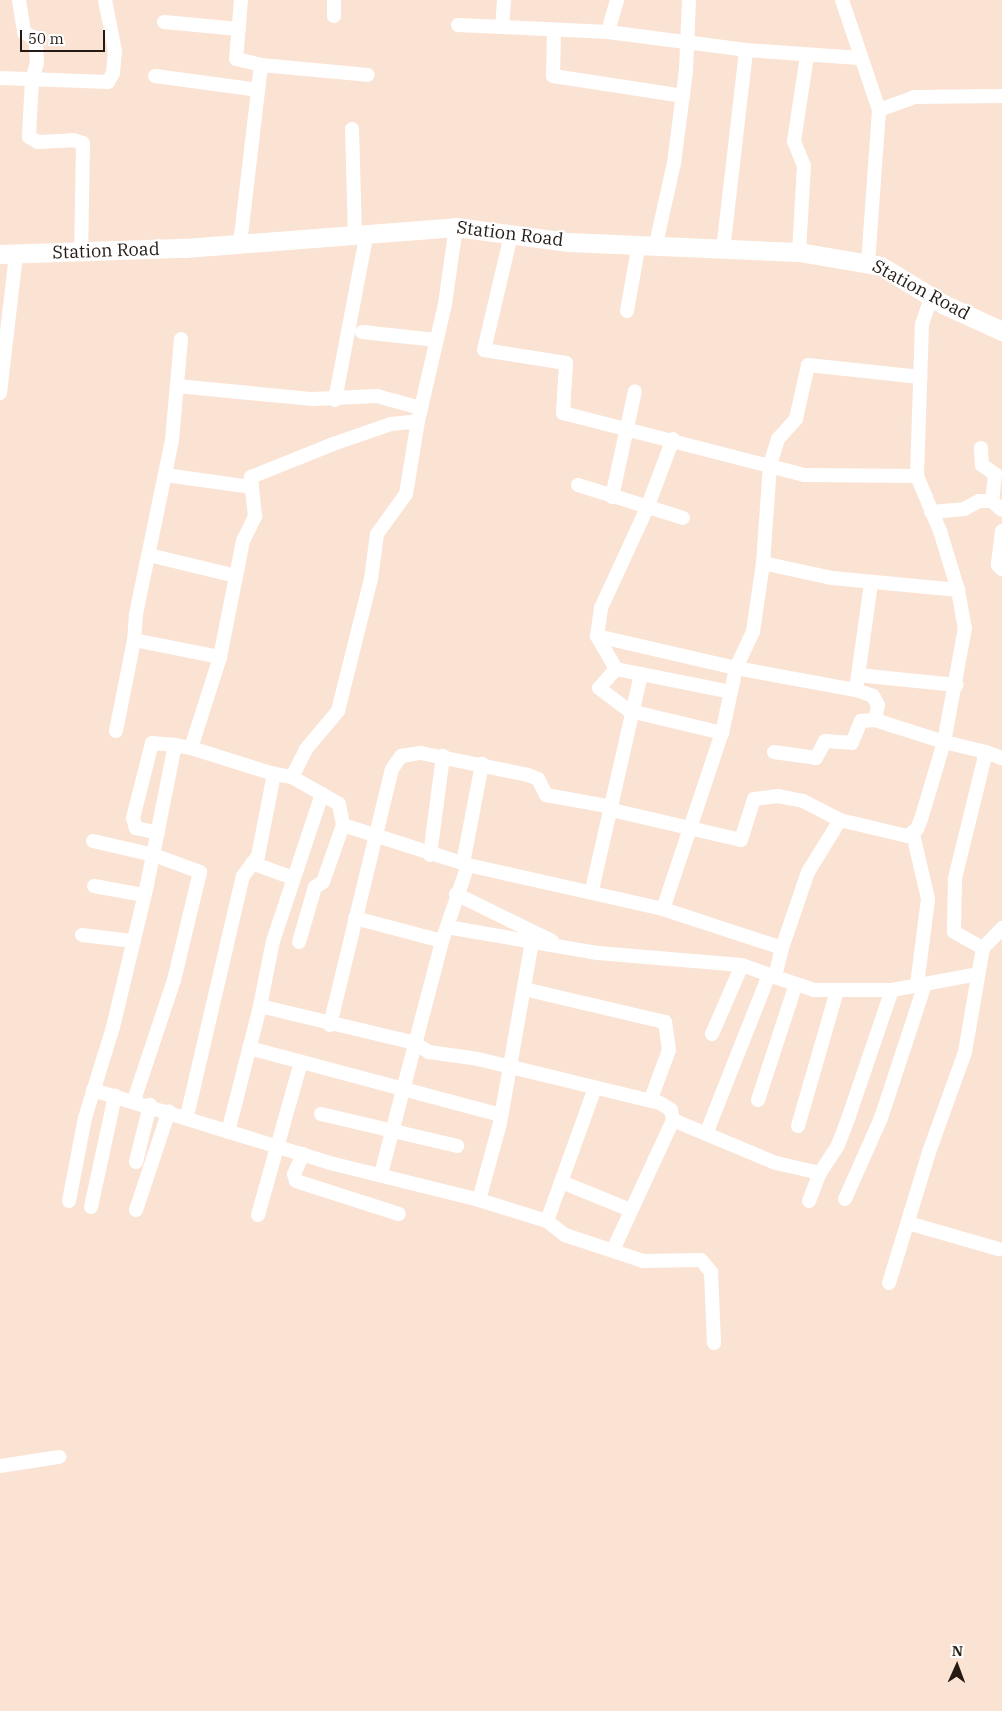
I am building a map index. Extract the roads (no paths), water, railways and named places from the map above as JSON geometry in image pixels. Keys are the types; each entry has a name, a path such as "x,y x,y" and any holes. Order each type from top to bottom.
{"main road":[{"name":"Station Road","path":"8,254 81,253 240,244 456,227 569,242 799,252 868,262 931,298 1002,331"}],"street":[{"path":"19,0 24,33 36,38 37,63 32,79 29,137 38,142 73,140 83,143 81,253"},
{"path":"0,78 108,82 113,73 115,50 105,0"},
{"path":"241,0 236,59 261,65 368,76"},
{"path":"334,0 334,16"},
{"path":"502,27 504,0"},
{"path":"608,32 617,0"},
{"path":"627,311 674,164 682,96 689,0"},
{"path":"842,0 860,58 872,80 879,110 868,262"},
{"path":"164,22 239,29"},
{"path":"458,25 608,32 746,50 807,56 860,58"},
{"path":"554,30 553,76 682,96"},
{"path":"722,250 746,50"},
{"path":"799,252 804,166 794,142 807,56"},
{"path":"240,244 261,65"},
{"path":"155,76 258,90"},
{"path":"879,110 914,97 1002,96"},
{"path":"335,400 361,234 352,128"},
{"path":"292,777 306,749 338,711 371,579 377,534 406,494 419,415 437,340 456,227"},
{"path":"511,235 484,350 566,363 563,413 673,439 804,475 836,477 917,476"},
{"path":"0,393 8,254"},
{"path":"845,1199 881,1118 921,985 928,899 912,834 921,819 944,742 956,685 964,628 958,590 917,476 922,324 931,298"},
{"path":"362,332 437,340"},
{"path":"116,731 165,474 181,340"},
{"path":"664,909 688,827 722,733 736,668 753,632 763,563 770,465 778,439 796,419 808,365 920,377"},
{"path":"177,386 335,400 377,396 419,415"},
{"path":"612,497 624,428 635,391"},
{"path":"191,748 220,657 243,541 255,516 252,487 255,473 419,415"},
{"path":"673,439 647,508 601,608 597,636 616,669 731,692"},
{"path":"931,512 964,510 979,501 997,506 994,474 982,465 981,448"},
{"path":"165,474 252,487"},
{"path":"578,485 683,518"},
{"path":"1002,531 998,565 1002,569"},
{"path":"149,555 236,576"},
{"path":"763,563 871,583 958,590"},
{"path":"856,690 871,583"},
{"path":"597,636 736,668 856,690 873,696 878,705 875,720"},
{"path":"134,640 220,657"},
{"path":"616,669 599,688 630,712 722,733"},
{"path":"592,890 612,809 630,712 641,675"},
{"path":"858,675 956,685"},
{"path":"774,752 816,758 825,741 852,743 861,721 875,720 1002,758"},
{"path":"158,834 136,828 133,818 152,743 191,748 274,774 292,777 342,807 343,825 323,882 315,887 299,942"},
{"path":"69,1202 94,1090 154,855 176,745"},
{"path":"983,948 954,932 955,878 986,752"},
{"path":"330,1025 354,918 378,835 395,762 407,753 443,756 536,777 546,795 741,840 754,799 761,795 803,802 840,820 892,834 912,834"},
{"path":"430,855 443,756"},
{"path":"381,1174 442,941 465,864 482,764"},
{"path":"187,1116 243,876 252,864 264,833 274,774"},
{"path":"228,1132 260,1006 273,941 293,878 312,834 322,794"},
{"path":"706,1134 772,976 808,872 840,820"},
{"path":"343,825 378,835 430,855 592,890 664,909 782,948"},
{"path":"93,841 154,855 194,867 200,878 174,980 134,1100"},
{"path":"252,864 293,878"},
{"path":"94,886 144,895"},
{"path":"456,894 562,946"},
{"path":"354,918 442,941"},
{"path":"447,928 598,953 742,965 796,984 837,991 892,990 978,974"},
{"path":"890,1283 965,1052 983,948 1002,928"},
{"path":"82,935 132,942"},
{"path":"479,1200 501,1115 532,942"},
{"path":"712,1034 742,965"},
{"path":"758,1100 796,984"},
{"path":"524,989 665,1022 669,1050 650,1101"},
{"path":"809,1201 820,1173 847,1123 892,990"},
{"path":"798,1126 837,991"},
{"path":"260,1006 330,1025 415,1043 429,1052 509,1066 650,1101 671,1110 673,1120 612,1250"},
{"path":"249,1048 404,1091 501,1115"},
{"path":"258,1215 301,1062"},
{"path":"548,1221 564,1183 595,1088"},
{"path":"94,1090 187,1116 228,1132 278,1147 479,1200 548,1221 565,1236 644,1260 701,1260 711,1272 714,1343"},
{"path":"91,1207 115,1096"},
{"path":"136,1162 150,1105"},
{"path":"136,1210 169,1111"},
{"path":"321,1114 392,1133 457,1146"},
{"path":"673,1120 796,1170 820,1173"},
{"path":"303,1154 294,1174 296,1181 399,1214"},
{"path":"564,1183 630,1210"},
{"path":"908,1223 998,1249"},
{"path":"0,1466 59,1457"}]}
